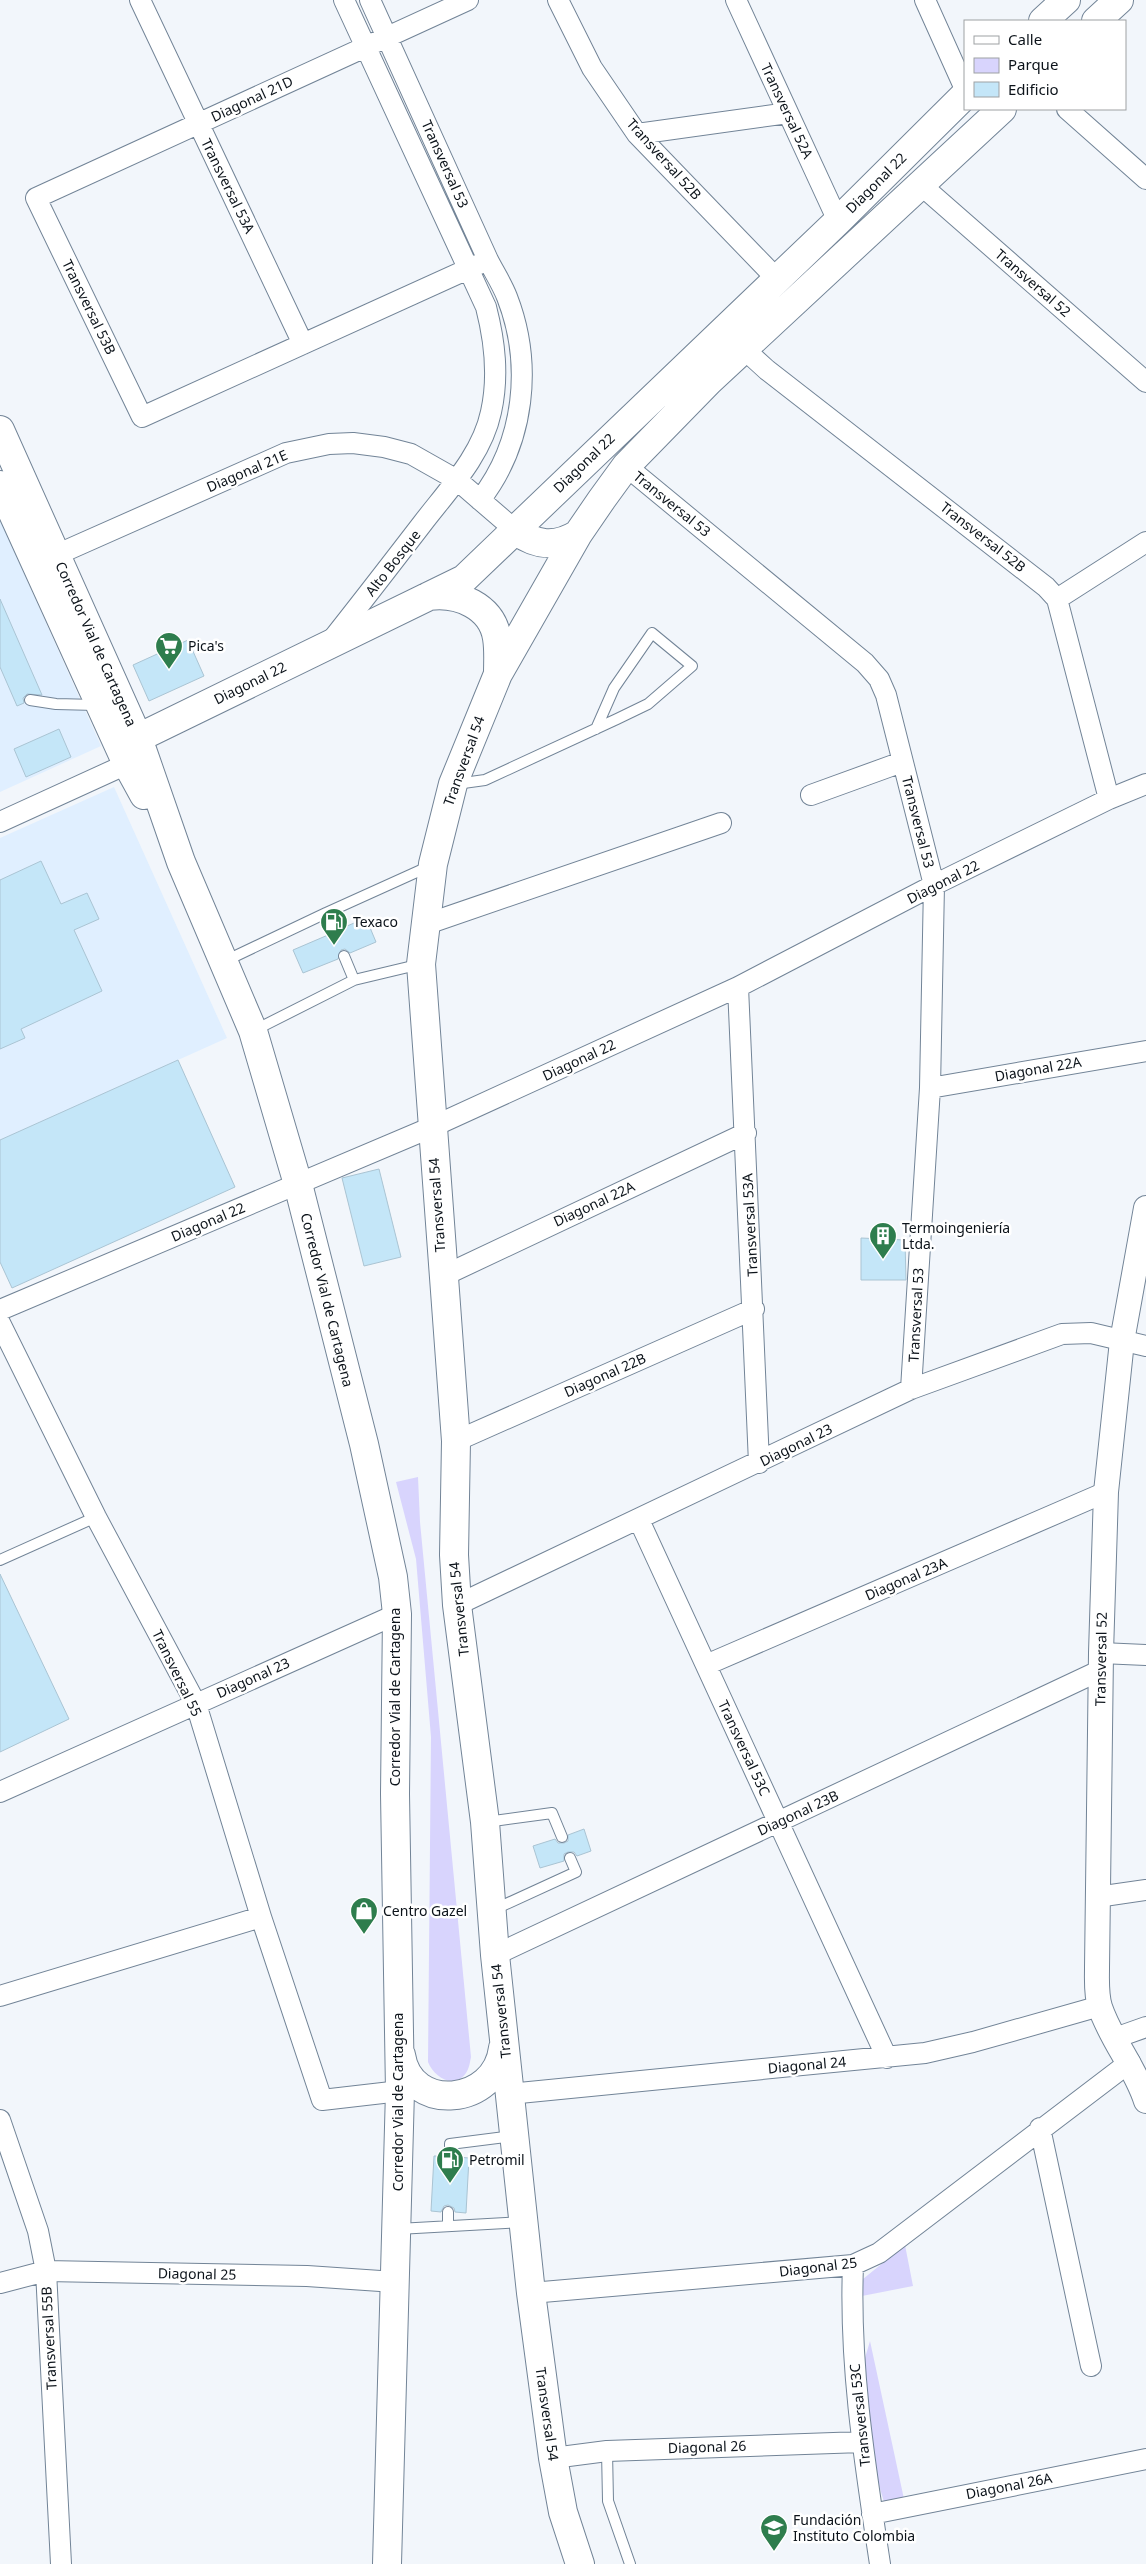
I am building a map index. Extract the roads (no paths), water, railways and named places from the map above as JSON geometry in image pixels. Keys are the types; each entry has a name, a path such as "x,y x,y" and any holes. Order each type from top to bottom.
{"main road":[{"path":"1044,20 1066,0"},
{"path":"1097,20 1119,0"},
{"name":"Diagonal 22","path":"138,738 464,579 776,278 838,221 964,95"},
{"path":"498,674 578,534 626,466 744,349 1001,110"},
{"name":"Corredor Vial de Cartagena","path":"0,430 138,738 181,862 252,1031 298,1184 364,1444 393,1577 397,1614 395,1794 400,2091 387,2564"},
{"name":"Corredor Vial de Cartagena","path":"0,484 127,764 181,862"},
{"path":"515,530 525,538 538,543 559,543 578,534"},
{"path":"425,597 443,594 461,597 477,606 490,620 497,636 498,674"},
{"name":"Transversal 54","path":"498,674 453,784 433,864 424,924 421,964 456,1441 454,1555 457,1605 485,1822 495,1955 531,2293 553,2458 574,2559"},
{"path":"399,2044 402,2063 408,2075 421,2087 436,2094 452,2096 468,2094 482,2086 494,2074 502,2058 504,2040"}],"street":[{"name":"Transversal 53A","path":"140,0 303,344"},
{"name":"Transversal 53","path":"344,0 486,307 494,338 497,367 488,420 480,444 457,480"},
{"name":"Transversal 53","path":"370,0 488,260 507,296 517,328 522,361 522,386 517,423 500,471 480,500"},
{"name":"Diagonal 21D","path":"36,198 468,0"},
{"name":"Transversal 52B","path":"558,0 592,68 638,134 776,278"},
{"name":"Transversal 52A","path":"736,0 838,221"},
{"path":"926,0 964,87"},
{"path":"1068,110 1146,179"},
{"path":"638,134 788,113"},
{"name":"Transversal 52","path":"920,185 1146,382"},
{"name":"Transversal 53B","path":"36,198 142,417 303,344"},
{"path":"303,344 488,260"},
{"name":"Transversal 52B","path":"744,349 767,370 1046,587 1057,598"},
{"name":"Diagonal 21E","path":"56,556 286,453 329,444 352,443 402,452 441,469 457,480 515,530"},
{"name":"Transversal 53","path":"626,466 865,663 878,679 886,695 934,886 930,1088 911,1389"},
{"name":"Alto Bosque","path":"328,645 457,480"},
{"path":"1109,799 1057,598 1146,542"},
{"path":"810,795 902,762"},
{"path":"0,822 127,764"},
{"name":"Diagonal 22","path":"0,1310 432,1127 738,988 934,886 1109,799 1146,784"},
{"path":"424,924 721,823"},
{"name":"Transversal 53A","path":"738,988 754,1309 759,1463"},
{"name":"Diagonal 22A","path":"930,1088 1146,1051"},
{"name":"Diagonal 22A","path":"443,1276 746,1133"},
{"name":"Transversal 52","path":"1146,1208 1140,1269 1122,1341 1106,1492 1097,1897 1097,1992 1100,2006 1115,2038 1134,2063 1146,2101"},
{"name":"Diagonal 22B","path":"456,1441 754,1309"},
{"name":"Transversal 55","path":"0,1323 96,1517 196,1704 261,1917 322,2100 400,2091"},
{"name":"Diagonal 23","path":"457,1605 759,1463 911,1389 1062,1334 1091,1333 1146,1346"},
{"name":"Diagonal 23A","path":"706,1665 1106,1492"},
{"name":"Transversal 53C","path":"639,1520 887,2058"},
{"name":"Diagonal 23","path":"0,1792 397,1614"},
{"name":"Diagonal 23B","path":"495,1955 779,1822 1101,1662 1146,1655"},
{"path":"1097,1897 1146,1890"},
{"path":"0,1996 261,1917"},
{"name":"Diagonal 24","path":"509,2094 925,2053 973,2042 1100,2006"},
{"path":"1115,2038 1146,2027"},
{"name":"Diagonal 25","path":"531,2293 853,2265 879,2254 1040,2128 1134,2063"},
{"name":"Transversal 55B","path":"0,2120 38,2231 46,2271 61,2564"},
{"path":"1040,2128 1091,2366"},
{"name":"Transversal 53C","path":"853,2265 851,2307 862,2442 880,2564"},
{"name":"Diagonal 25","path":"0,2283 46,2271 307,2276 395,2282"},
{"name":"Diagonal 26","path":"553,2458 606,2451 862,2442"},
{"name":"Diagonal 26A","path":"872,2514 1146,2459"}],"lane":[{"path":"453,784 485,780 596,730 648,704 692,666 652,634 614,688 596,730"},
{"path":"30,700 56,704 101,705"},
{"path":"224,962 433,864"},
{"path":"326,913 334,932"},
{"path":"344,956 354,980"},
{"path":"252,1031 354,980 421,964"},
{"path":"0,1560 96,1517"},
{"path":"485,1822 552,1813 562,1837"},
{"path":"492,1911 576,1872 570,1858"},
{"path":"450,2157 450,2144 514,2136"},
{"path":"448,2212 448,2225"},
{"path":"397,2229 524,2222"},
{"path":"606,2451 608,2501 630,2564"}],"place":[{"name":"Pica's","path":"169,670"},
{"name":"Texaco","path":"334,946"},
{"name":"Termoingeniería Ltda.","path":"883,1260"},
{"name":"Centro Gazel","path":"364,1935"},
{"name":"Petromil","path":"450,2184"},
{"name":"Fundación Instituto Colombia","path":"774,2552"}]}
